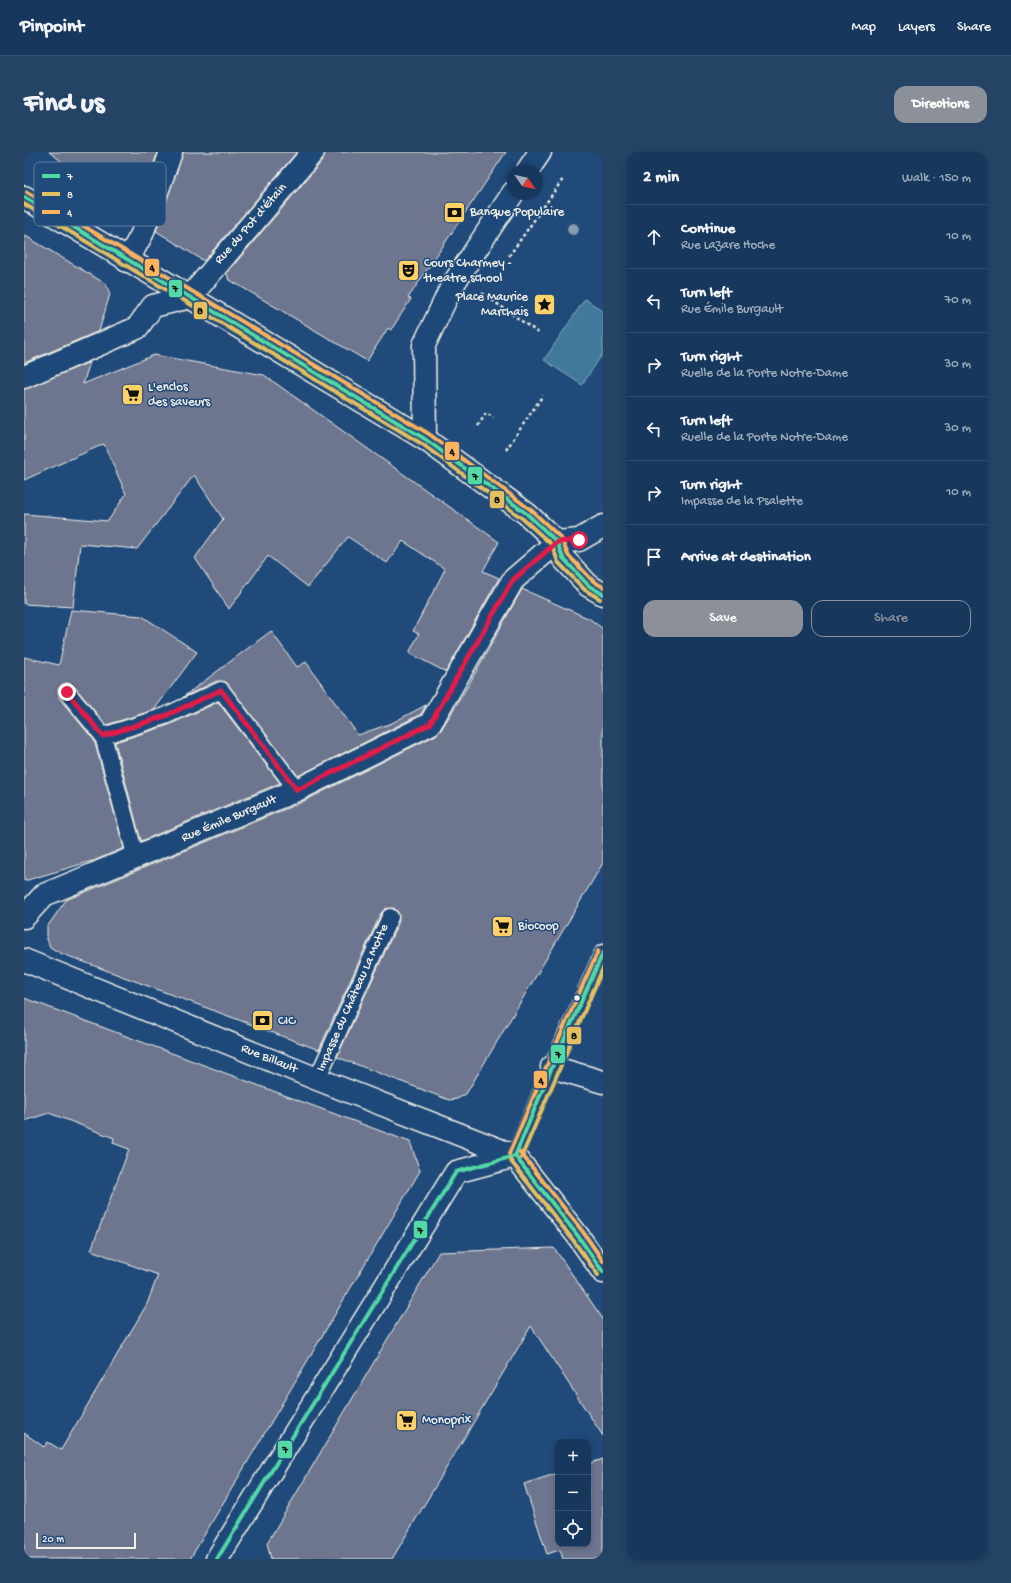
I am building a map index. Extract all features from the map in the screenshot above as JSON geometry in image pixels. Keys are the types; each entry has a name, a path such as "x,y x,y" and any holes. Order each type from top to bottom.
{"street":[{"path":"166,166 171,152"},
{"name":"Rue du Pot d'Étain","path":"190,297 313,152"},
{"path":"24,197 34,203"},
{"path":"425,439 424,345 452,286 508,200"},
{"path":"71,226 425,439 527,514 557,542 563,558 589,586 603,594"},
{"path":"128,261 145,226"},
{"path":"24,377 137,328 153,306 190,297"},
{"path":"557,542 579,540 603,526"},
{"name":"Rue Émile Burgault","path":"24,917 44,895 297,790 430,724 513,580 557,542"},
{"name":"Rue Billault","path":"24,960 317,1079 515,1156"},
{"path":"552,1067 603,1082"},
{"path":"217,1559 456,1172 515,1156 578,1236 603,1272"}],"lane":[{"path":"103,736 165,716 221,690 297,790"},
{"path":"67,692 103,736 136,858"},
{"name":"Impasse du Château La Motte","path":"317,1079 390,917"},
{"path":"515,1156 552,1067 603,953"}],"path":[{"path":"505,262 563,179"},
{"path":"482,294 487,287"},
{"path":"476,289 540,334"},
{"path":"506,450 544,395"},
{"path":"478,426 486,413 494,418"}],"water":[{"path":"585,299 603,311 603,353 582,385 544,360"}],"building":[{"path":"49,152 158,152 154,162 63,162"},
{"path":"183,152 297,152 204,261 156,231 158,226 166,226 166,202"},
{"path":"325,152 506,152 408,298 411,299 391,330 388,328 367,361 228,279 228,275 226,274 323,160"},
{"path":"24,235 106,284 110,294 99,331 24,363"},
{"path":"154,355 264,375 499,542 483,571 499,578 446,672 409,653 419,634 413,631 445,569 403,541 387,563 348,537 308,587 268,556 229,609 195,558 223,519 194,475 137,549 80,544 73,607 24,604 24,514 108,521 126,494 104,444 24,480 24,389 90,362 83,384"},
{"path":"522,589 590,619 603,629 603,863 466,1094 457,1099 449,1100 337,1057 399,921 398,912 394,908 385,909 381,913 319,1050 60,953 50,947 47,939 47,927 66,900 302,802 436,735 441,730 469,684"},
{"path":"71,610 142,616 197,652 154,710 106,725 74,686 66,683 61,685 58,689 59,698 94,740 124,848 91,862 92,861 24,881 24,657 59,665"},
{"path":"271,631 297,667 306,662 358,735 392,723 426,705 421,714 298,776 226,682 217,681 183,697"},
{"path":"218,702 280,783 141,841 115,742 169,725"},
{"path":"24,998 410,1142 420,1171 190,1559 24,1559 24,1433 44,1447 48,1442 61,1450 147,1304 158,1275 91,1250 129,1149 113,1143 114,1138 49,1113 24,1121"},
{"name":"Monoprix","path":"554,1248 603,1319 603,1436 531,1326 392,1559 271,1559 267,1543 439,1252"},
{"path":"603,1459 603,1559 563,1559 560,1550 547,1554 524,1484 555,1474 555,1547 591,1547 591,1463"}],"transit line":[{"name":"4","path":"27,192 34,196"},
{"name":"7","path":"24,197 34,203"},
{"name":"8","path":"24,204 34,210"},
{"name":"8","path":"60,226 422,444 523,519 552,545 558,562 585,590 600,599"},
{"name":"7","path":"72,226 425,439 527,514 557,542 563,558 589,586 603,594"},
{"name":"4","path":"83,226 429,434 531,510 561,538 568,555 593,581 603,587"},
{"name":"4","path":"509,1154 598,951"},
{"name":"7","path":"515,1156 552,1067 603,953"},
{"name":"8","path":"521,1158 603,968"},
{"name":"4","path":"520,1152 583,1232 603,1261"},
{"name":"7","path":"515,1156 578,1236 603,1272"},
{"name":"7","path":"217,1559 456,1172 515,1156"},
{"name":"8","path":"510,1160 573,1240 598,1275"}],"place":[{"name":"Banque Populaire","path":"454,212"},
{"name":"Cours Charmey - theatre school","path":"409,270"},
{"name":"Place Maurice Marchais","path":"544,304"},
{"name":"L'enclos des saveurs","path":"132,394"},
{"name":"Biocoop","path":"502,926"},
{"name":"CIC","path":"262,1021"},
{"name":"Monoprix","path":"407,1420"}],"route":[{"path":"67,692 103,736 165,716 221,690 294,784 297,790 430,724 513,580 557,542 579,540"}]}
